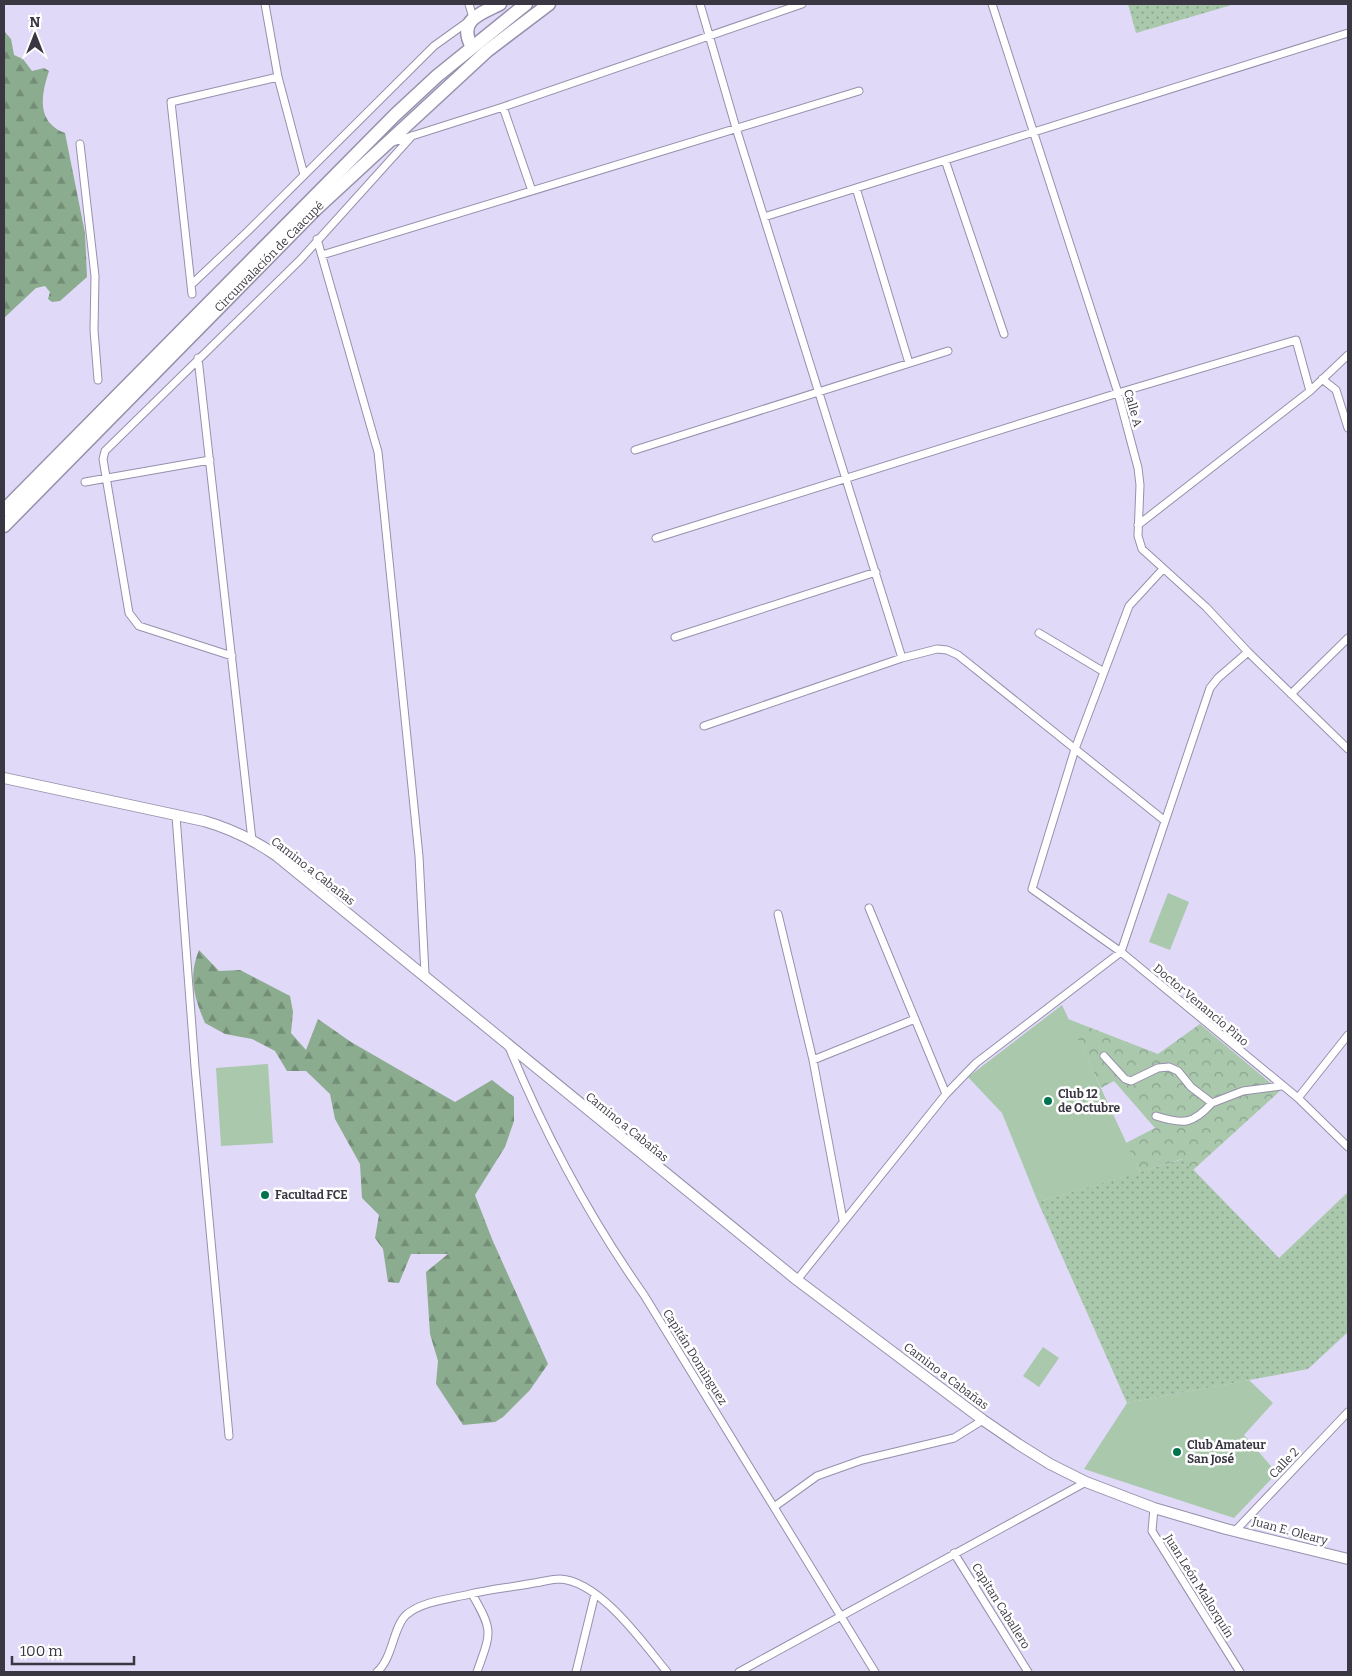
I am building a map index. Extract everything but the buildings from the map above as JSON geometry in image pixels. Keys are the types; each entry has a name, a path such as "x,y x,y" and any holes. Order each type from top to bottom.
{"highway":[{"path":"472,47 466,37 468,27 473,18 500,4"},
{"name":"Circunvalación de Caacupé","path":"4,510 335,174 430,83 526,4"},
{"name":"Circunvalación de Caacupé","path":"4,526 316,209 383,145 487,51 550,4"}],"street":[{"path":"265,4 278,76 304,175"},
{"path":"192,284 434,46 473,18 469,4"},
{"path":"700,4 736,128 902,658"},
{"path":"383,145 503,107 802,4"},
{"name":"Calle A","path":"992,4 1118,393 1138,468 1138,525 1142,549 1206,606 1248,652 1348,749"},
{"path":"764,217 1348,33"},
{"path":"192,294 171,102 278,76"},
{"path":"322,255 859,91"},
{"path":"503,107 532,191"},
{"path":"232,656 139,626 132,619 102,459 105,451 198,358 302,259 412,136"},
{"path":"80,144 95,276 94,330 98,380"},
{"path":"945,160 1004,334"},
{"path":"856,188 909,363"},
{"path":"318,239 378,452 418,847 425,974"},
{"path":"656,538 1118,393 1296,340 1310,391"},
{"path":"635,450 948,351"},
{"path":"1138,525 1310,391 1348,355"},
{"path":"198,358 252,840"},
{"path":"1322,379 1336,390 1348,428"},
{"path":"85,482 210,460"},
{"path":"1075,749 1129,606 1163,569"},
{"path":"675,637 876,572"},
{"path":"1039,633 1104,672"},
{"path":"1291,694 1348,638"},
{"path":"704,726 902,658 936,649 947,650 958,655 1165,821"},
{"path":"797,1280 843,1220 946,1094 976,1063 1121,952 1210,688 1218,678 1248,652"},
{"name":"Doctor Venancio Pino","path":"1075,749 1032,889 1121,952 1298,1098 1348,1147"},
{"name":"Camino a Cabañas","path":"4,778 229,828 252,840 277,856 425,974 508,1046 797,1280 983,1420 1050,1464 1086,1482 1154,1508 1231,1529"},
{"path":"176,816 195,1067 229,1436"},
{"path":"869,908 946,1094"},
{"path":"778,914 813,1060 843,1220"},
{"path":"813,1060 915,1019"},
{"path":"1298,1098 1348,1035"},
{"name":"Capitán Dominguez","path":"508,1046 567,1172 609,1245 644,1295 875,1672"},
{"path":"1104,1056 1126,1079 1131,1081 1158,1068 1169,1067 1178,1072 1191,1087 1212,1103"},
{"path":"1156,1116 1176,1122 1198,1118 1212,1103 1243,1091 1282,1086"},
{"name":"Calle 2","path":"1231,1529 1348,1412"},
{"path":"774,1507 817,1476 862,1460 954,1438 983,1420"},
{"path":"739,1672 954,1552 1086,1482"},
{"name":"Juan León Mallorquín","path":"1154,1508 1152,1531 1240,1672"},
{"name":"Juan E. Oleary","path":"1231,1529 1348,1559"},
{"name":"Capitan Caballero","path":"954,1552 1028,1672"},
{"path":"377,1672 394,1645 399,1625 405,1616 420,1607 472,1594 561,1579 577,1584 595,1594 630,1626 667,1672"},
{"path":"472,1594 490,1627 490,1637 477,1672"},
{"path":"576,1672 595,1594"}],"green space":[{"path":"1128,4 1235,4 1136,33"},
{"path":"4,31 11,39 14,55 23,59 32,71 44,68 49,71 44,89 43,107 49,122 65,133 85,233 87,277 60,301 52,302 48,299 50,292 45,286 36,288 4,318"},
{"path":"1168,893 1189,902 1170,950 1149,942"},
{"path":"199,950 219,971 240,970 290,996 293,1012 291,1033 306,1050 318,1019 351,1042 455,1102 492,1080 514,1097 514,1121 505,1147 475,1195 492,1239 548,1364 530,1390 503,1417 495,1422 463,1425 436,1384 438,1361 430,1334 426,1272 448,1254 411,1254 399,1283 388,1282 383,1249 375,1238 379,1215 362,1198 360,1164 335,1119 330,1094 306,1071 287,1071 275,1051 252,1039 225,1034 205,1023 195,996 193,979"},
{"name":"Club 12 de Octubre","path":"1062,1005 1140,1172 1038,1202 1002,1113 968,1077"},
{"path":"1068,1019 1158,1054 1200,1024 1280,1091 1193,1170 1182,1159 1140,1172 1126,1143 1155,1128 1114,1081 1101,1088"},
{"path":"268,1064 273,1143 221,1146 216,1068"},
{"path":"1183,1159 1279,1258 1348,1192 1348,1332 1308,1369 1127,1403 1038,1202"},
{"path":"1043,1347 1059,1358 1039,1387 1023,1376"},
{"name":"Club Amateur San José","path":"1249,1380 1273,1403 1244,1435 1277,1473 1234,1518 1084,1469 1127,1403"}],"place":[{"name":"Club 12 de Octubre","path":"1048,1101"},
{"name":"Facultad FCE","path":"265,1195"},
{"name":"Club Amateur San José","path":"1177,1452"}]}
